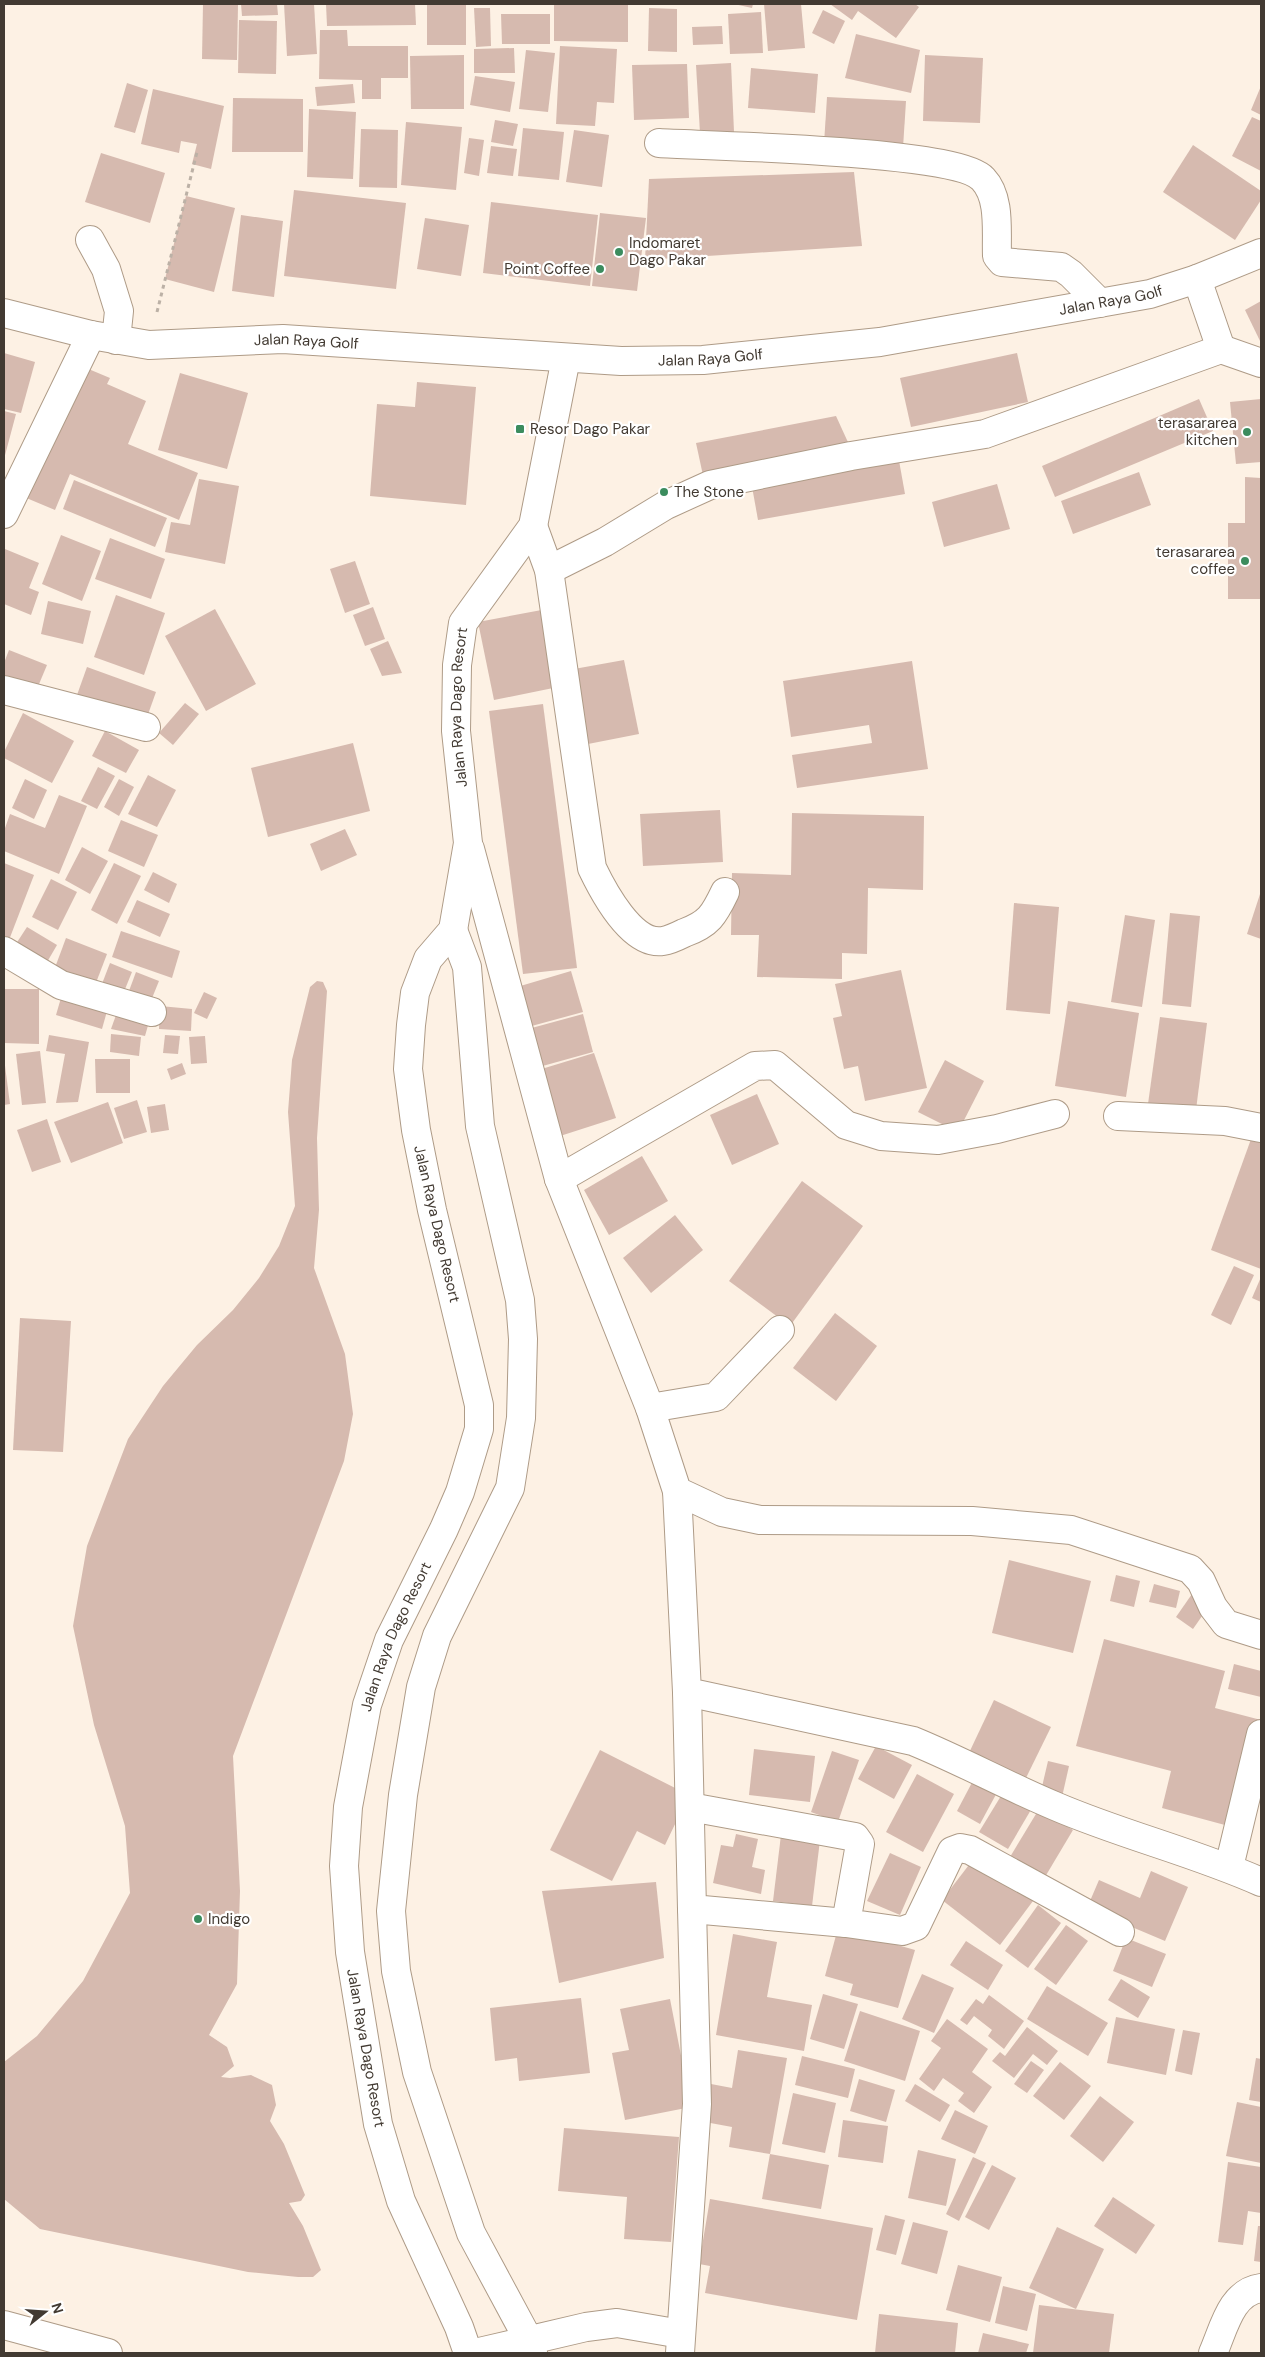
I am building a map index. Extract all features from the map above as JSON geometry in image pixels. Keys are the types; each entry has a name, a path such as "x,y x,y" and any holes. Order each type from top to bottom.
{"street":[{"path":"659,143 886,154 964,169 982,178 994,199 996,256 1002,262 1061,267 1071,274 1100,303"},
{"path":"4,514 119,311 106,269 90,240"},
{"name":"Jalan Raya Golf","path":"4,313 103,338 149,344 283,339 621,362 702,360 880,342 1150,294 1197,279 1261,253"},
{"path":"1197,279 1221,349"},
{"path":"550,570 605,542 666,505 710,485 851,456 985,434 1221,349 1261,363"},
{"name":"Jalan Raya Dago Resort","path":"468,2353 459,2327 401,2201 378,2124 350,1952 344,1866 348,1807 367,1705 390,1640 444,1530 457,1499 479,1429 479,1405 432,1210 416,1130 408,1069 411,1025 415,993 428,959 453,930 468,843 456,731 457,665 463,623 533,526 566,358"},
{"path":"533,526 550,570 592,868 606,898 631,926 646,938 662,942 698,928 714,915 725,892"},
{"path":"4,690 146,727"},
{"path":"468,843 559,1179 650,1408 677,1491 687,1692 697,2104 681,2344 617,2323 586,2327 531,2346 475,2353"},
{"path":"453,930 467,967 480,1126 520,1300 523,1339 521,1418 510,1488 437,1636 421,1686 402,1795 391,1911 396,1971 417,2072 471,2233 531,2346"},
{"path":"4,951 62,985 152,1012"},
{"path":"559,1179 755,1066 775,1065 846,1125 881,1136 938,1140 997,1129 1055,1114"},
{"path":"1118,1116 1225,1121 1261,1128"},
{"path":"650,1408 716,1397 780,1330"},
{"path":"677,1491 722,1512 760,1520 972,1521 1071,1530 1190,1569 1201,1581 1213,1607 1226,1624 1261,1635"},
{"path":"687,1692 914,1741 1055,1807 1228,1867 1261,1882"},
{"path":"1228,1867 1261,1734"},
{"path":"690,1807 855,1838 860,1844 846,1923"},
{"path":"692,1909 846,1923 902,1931 916,1926 952,1851 960,1848 970,1850 1120,1932"},
{"path":"1213,2353 1236,2300 1250,2290 1261,2288"},
{"path":"4,2325 108,2353"}],"path":[{"path":"149,344 197,152"}],"building":[{"path":"203,4 238,5 237,60 202,59"},
{"path":"241,4 277,4 278,15 242,16"},
{"path":"284,4 314,4 317,54 287,56"},
{"path":"326,4 415,4 416,25 327,26"},
{"path":"427,4 466,4 466,45 427,45"},
{"path":"554,4 628,4 628,42 554,41"},
{"path":"734,4 753,4 752,8"},
{"path":"764,4 801,4 805,48 768,51"},
{"path":"830,4 915,4 919,7 896,38 858,11 852,20"},
{"path":"474,8 490,8 491,46 476,47"},
{"path":"649,8 677,9 677,52 648,51"},
{"path":"823,10 845,21 834,44 812,33"},
{"path":"761,12 763,53 730,54 728,14"},
{"path":"501,14 550,14 550,44 502,44"},
{"path":"239,20 277,21 276,74 238,73"},
{"path":"722,26 723,44 693,45 692,27"},
{"path":"320,30 347,30 348,46 408,46 408,78 381,78 381,99 362,99 362,80 319,79"},
{"path":"856,34 920,50 911,93 845,78"},
{"path":"560,46 617,49 614,103 597,102 595,126 556,124"},
{"path":"514,48 515,73 474,73 474,49"},
{"path":"526,50 555,53 548,112 519,109"},
{"path":"464,55 464,109 411,109 410,56"},
{"path":"925,55 983,58 980,123 923,121"},
{"path":"731,63 734,132 700,133 696,65"},
{"path":"687,64 689,118 634,120 632,65"},
{"path":"751,68 818,74 815,113 748,108"},
{"path":"475,76 515,82 510,112 470,105"},
{"path":"127,83 148,90 135,133 114,127"},
{"path":"353,84 355,103 317,106 315,87"},
{"path":"1261,86 1261,115 1251,110"},
{"path":"153,89 224,106 211,169 192,164 197,144 181,141 179,153 141,144"},
{"path":"827,97 906,101 903,148 824,144"},
{"path":"233,98 303,99 303,152 232,152"},
{"path":"309,109 356,112 353,179 307,177"},
{"path":"1252,117 1261,121 1261,171 1232,156"},
{"path":"495,120 518,124 513,146 491,142"},
{"path":"406,122 462,127 456,190 401,185"},
{"path":"523,128 564,132 559,180 518,176"},
{"path":"361,129 398,130 397,188 359,187"},
{"path":"574,130 609,135 602,187 566,182"},
{"path":"469,138 484,140 479,176 464,173"},
{"path":"1193,145 1261,191 1261,200 1235,240 1163,192"},
{"path":"491,146 517,149 513,176 487,173"},
{"path":"101,153 165,173 150,223 85,202"},
{"path":"854,172 862,246 645,260 649,179"},
{"path":"294,190 406,203 396,289 284,276"},
{"path":"186,196 235,208 214,292 165,279"},
{"path":"491,202 598,215 590,286 483,273"},
{"name":"Indomaret Dago Pakar","path":"600,213 646,218 637,291 592,286"},
{"path":"241,215 283,221 274,297 232,291"},
{"path":"425,218 469,225 461,276 417,269"},
{"path":"1261,301 1261,343 1245,310"},
{"path":"4,353 35,362 21,413 4,409"},
{"path":"1017,353 1028,402 911,427 900,378"},
{"path":"79,365 110,378 107,384 146,401 128,444 198,473 179,520 70,474 55,510 24,497"},
{"path":"180,373 248,393 227,469 158,450"},
{"path":"417,382 476,387 466,505 370,496 377,404 415,407"},
{"path":"1199,399 1213,431 1055,497 1042,466"},
{"name":"terasararea kitchen","path":"1261,399 1261,462 1236,464 1230,402"},
{"path":"4,411 16,414 4,459"},
{"path":"836,416 852,451 704,480 696,443"},
{"path":"898,455 905,494 758,520 751,481"},
{"path":"1139,472 1151,505 1073,534 1061,501"},
{"name":"terasararea coffee","path":"1245,477 1261,478 1261,599 1228,599 1228,523 1245,523"},
{"path":"199,479 239,486 225,564 165,552 171,522 190,525"},
{"path":"74,480 167,518 155,547 63,509"},
{"path":"997,484 1010,529 944,547 932,502"},
{"path":"61,535 101,551 82,601 42,584"},
{"path":"110,538 165,559 151,599 95,579"},
{"path":"5,549 39,563 29,588 39,592 31,615 4,604"},
{"path":"355,561 370,604 345,613 330,569"},
{"path":"116,595 165,613 144,675 94,657"},
{"path":"48,601 91,611 83,644 41,634"},
{"path":"373,607 385,639 365,646 353,615"},
{"path":"215,609 256,684 206,711 165,636"},
{"path":"547,609 563,686 494,700 478,622"},
{"path":"388,641 402,673 382,676 370,649"},
{"path":"9,650 47,665 34,696 4,684 4,663"},
{"path":"624,660 639,734 588,744 574,669"},
{"path":"912,661 928,769 797,788 792,755 872,743 869,725 791,737 783,681"},
{"path":"87,667 156,692 146,720 77,695"},
{"path":"185,703 199,714 173,745 159,733"},
{"path":"543,704 577,968 523,974 489,711"},
{"path":"23,713 74,741 52,783 4,758 4,752"},
{"path":"105,731 139,750 126,773 92,756"},
{"path":"353,743 370,811 268,837 251,768"},
{"path":"98,767 115,776 97,809 81,801"},
{"path":"148,775 176,790 157,827 128,814"},
{"path":"25,779 47,790 34,819 12,808"},
{"path":"119,779 134,787 119,816 104,807"},
{"path":"59,795 87,806 59,874 4,851 4,831 10,814 45,828"},
{"path":"720,810 723,862 643,866 640,814"},
{"path":"792,813 924,816 923,890 868,888 867,954 842,953 842,979 757,977 759,935 731,935 732,873 791,875"},
{"path":"121,820 158,835 144,867 108,851"},
{"path":"345,829 357,855 321,871 310,844"},
{"path":"82,847 108,861 90,894 65,880"},
{"path":"4,863 34,875 9,940 4,938"},
{"path":"114,863 141,876 117,924 91,910"},
{"path":"153,872 177,884 169,903 144,890"},
{"path":"51,879 77,892 58,930 32,917"},
{"path":"1261,891 1261,939 1247,934"},
{"path":"137,900 170,914 160,937 127,922"},
{"path":"1014,903 1059,907 1050,1014 1006,1010"},
{"path":"1170,913 1200,916 1191,1007 1162,1004"},
{"path":"1125,915 1155,920 1142,1007 1111,1002"},
{"path":"27,927 57,945 43,969 12,950"},
{"path":"121,931 180,951 172,978 112,957"},
{"path":"66,938 107,954 94,988 53,973"},
{"path":"110,963 132,972 121,999 100,989"},
{"path":"901,970 927,1088 865,1101 858,1066 844,1069 833,1018 842,1016 835,984"},
{"path":"571,971 583,1012 528,1027 517,987"},
{"path":"136,972 159,981 148,1008 126,999"},
{"path":"317,981 323,982 327,991 317,1138 319,1210 314,1268 345,1354 353,1414 344,1461 233,1756 240,1891 237,1984 209,2035 227,2047 234,2066 221,2077 230,2078 251,2075 272,2085 276,2105 270,2121 284,2144 305,2195 301,2201 289,2203 303,2226 321,2270 313,2277 298,2277 248,2272 40,2229 4,2199 4,2062 37,2036 83,1981 130,1893 125,1826 94,1725 73,1626 87,1546 128,1439 163,1386 197,1345 233,1310 259,1278 279,1246 295,1206 288,1112 292,1060 310,987"},
{"path":"4,989 39,989 39,1044 4,1043"},
{"path":"63,991 109,1004 102,1029 56,1015"},
{"path":"204,992 217,998 207,1019 194,1013"},
{"path":"1068,1001 1139,1013 1126,1097 1055,1086"},
{"path":"120,1004 151,1015 145,1036 111,1029"},
{"path":"160,1006 192,1009 191,1031 159,1029"},
{"path":"583,1014 593,1052 539,1067 528,1029"},
{"path":"1160,1017 1207,1023 1196,1110 1148,1104"},
{"path":"111,1034 141,1037 139,1056 110,1052"},
{"path":"49,1035 89,1042 78,1102 56,1103 65,1054 46,1051"},
{"path":"165,1035 180,1036 178,1054 163,1053"},
{"path":"205,1036 207,1063 191,1064 189,1037"},
{"path":"40,1051 46,1103 22,1105 16,1054"},
{"path":"594,1053 616,1118 557,1137 535,1071"},
{"path":"4,1058 10,1104 4,1105"},
{"path":"95,1059 130,1059 130,1093 96,1093"},
{"path":"945,1060 984,1081 958,1132 918,1112"},
{"path":"182,1063 186,1074 171,1080 167,1069"},
{"path":"757,1094 779,1144 732,1165 710,1115"},
{"path":"137,1100 147,1132 124,1139 114,1108"},
{"path":"108,1102 123,1143 71,1163 54,1122"},
{"path":"165,1104 169,1130 151,1133 147,1107"},
{"path":"47,1119 61,1162 32,1172 17,1130"},
{"path":"1255,1128 1261,1130 1261,1269 1211,1250"},
{"path":"642,1156 668,1201 609,1235 584,1190"},
{"path":"802,1181 863,1226 790,1326 729,1281"},
{"path":"675,1215 703,1250 651,1293 623,1258"},
{"path":"1234,1266 1254,1275 1231,1325 1211,1315"},
{"path":"1261,1277 1261,1302 1252,1298"},
{"path":"835,1313 877,1346 836,1401 793,1368"},
{"path":"20,1318 71,1321 63,1452 13,1450"},
{"path":"1009,1560 1091,1581 1073,1653 992,1633"},
{"path":"1116,1575 1140,1581 1134,1607 1110,1601"},
{"path":"1154,1584 1180,1591 1176,1608 1149,1602"},
{"path":"1192,1594 1209,1606 1193,1629 1176,1617"},
{"path":"1104,1639 1225,1671 1215,1708 1261,1720 1261,1729 1236,1828 1162,1808 1171,1771 1076,1746"},
{"path":"1234,1664 1261,1671 1261,1697 1228,1689"},
{"path":"994,1700 1051,1727 1024,1782 968,1755"},
{"path":"876,1746 912,1765 894,1799 858,1779"},
{"path":"754,1749 815,1756 810,1802 749,1795"},
{"path":"600,1750 689,1795 665,1845 637,1831 612,1881 550,1850"},
{"path":"832,1751 859,1760 838,1822 811,1812"},
{"path":"1048,1761 1069,1766 1062,1797 1041,1791"},
{"path":"917,1774 954,1794 923,1852 886,1832"},
{"path":"976,1775 1000,1787 980,1824 957,1811"},
{"path":"1004,1791 1032,1808 1008,1849 979,1832"},
{"path":"1039,1809 1073,1830 1042,1882 1007,1862"},
{"path":"736,1834 758,1839 752,1867 765,1870 761,1894 713,1883 721,1845 733,1847"},
{"path":"781,1835 820,1840 812,1906 773,1901"},
{"path":"890,1853 921,1867 900,1915 867,1901"},
{"path":"975,1857 1033,1901 1000,1945 942,1900"},
{"path":"1151,1871 1188,1887 1165,1941 1087,1908 1099,1880 1140,1898"},
{"path":"656,1882 664,1958 559,1983 542,1891"},
{"path":"1038,1905 1061,1923 1028,1968 1005,1951"},
{"path":"1066,1925 1088,1941 1056,1985 1034,1969"},
{"path":"838,1928 915,1950 898,2008 850,1995 853,1984 825,1976"},
{"path":"733,1934 777,1942 767,1997 812,2005 804,2051 716,2035"},
{"path":"1126,1938 1166,1954 1152,1987 1113,1971"},
{"path":"966,1941 1003,1965 988,1990 950,1965"},
{"path":"922,1974 954,1988 934,2033 902,2019"},
{"path":"1121,1979 1150,1997 1138,2018 1108,2000"},
{"path":"1047,1986 1108,2023 1088,2056 1027,2019"},
{"path":"823,1994 858,2004 844,2049 810,2039"},
{"path":"989,1995 1024,2021 1004,2049 988,2036 992,2030 974,2016 967,2025 960,2020 976,1999 983,2004"},
{"path":"581,1998 590,2073 519,2081 517,2058 495,2061 490,2008"},
{"path":"670,1999 691,2107 625,2120 612,2053 629,2050 620,2009"},
{"path":"860,2011 920,2031 905,2081 844,2061"},
{"path":"1116,2017 1175,2029 1166,2075 1107,2063"},
{"path":"947,2019 988,2049 972,2072 992,2087 974,2113 958,2101 964,2093 943,2078 934,2091 919,2079 941,2048 931,2041"},
{"path":"1027,2027 1058,2051 1047,2065 1033,2054 1014,2078 992,2061 1000,2052 1005,2056"},
{"path":"1183,2030 1200,2033 1192,2075 1175,2071"},
{"path":"738,2050 787,2058 770,2154 729,2147 732,2127 705,2122 711,2084 732,2088"},
{"path":"802,2056 855,2069 848,2098 795,2085"},
{"path":"1256,2058 1261,2059 1261,2102 1249,2100"},
{"path":"1031,2061 1044,2070 1027,2093 1014,2084"},
{"path":"1060,2062 1091,2086 1064,2120 1033,2096"},
{"path":"859,2079 895,2090 886,2122 850,2111"},
{"path":"915,2084 950,2105 940,2122 905,2101"},
{"path":"793,2093 836,2103 825,2153 782,2144"},
{"path":"1100,2096 1134,2122 1103,2162 1070,2136"},
{"path":"1237,2102 1261,2107 1261,2163 1226,2156"},
{"path":"955,2110 988,2126 975,2154 941,2139"},
{"path":"843,2120 888,2126 883,2163 838,2157"},
{"path":"564,2128 679,2137 671,2242 624,2239 627,2197 558,2191"},
{"path":"918,2150 956,2159 946,2206 908,2198"},
{"path":"770,2154 829,2165 821,2209 762,2199"},
{"path":"973,2157 986,2163 959,2221 946,2214"},
{"path":"1228,2162 1261,2167 1261,2213 1248,2211 1243,2245 1218,2242"},
{"path":"992,2165 1016,2178 989,2230 965,2217"},
{"path":"1113,2197 1155,2225 1136,2254 1094,2226"},
{"path":"710,2199 873,2228 857,2320 705,2293 710,2266 699,2264"},
{"path":"885,2215 905,2220 896,2255 876,2250"},
{"path":"913,2222 948,2231 937,2274 901,2264"},
{"path":"1258,2226 1261,2226 1261,2262 1254,2261"},
{"path":"1057,2227 1104,2249 1076,2309 1029,2288"},
{"path":"958,2265 1002,2277 990,2322 946,2310"},
{"path":"1003,2286 1036,2294 1027,2331 995,2323"},
{"path":"1039,2305 1114,2314 1109,2353 1033,2353"},
{"path":"879,2314 958,2323 955,2353 875,2353"},
{"path":"983,2333 1029,2344 1026,2353 978,2353"}],"place":[{"name":"Indomaret Dago Pakar","path":"619,252"},
{"name":"Point Coffee","path":"600,269"},
{"name":"Resor Dago Pakar","path":"520,429"},
{"name":"terasararea kitchen","path":"1247,432"},
{"name":"The Stone","path":"664,492"},
{"name":"terasararea coffee","path":"1245,561"},
{"name":"Indigo","path":"198,1919"}]}
